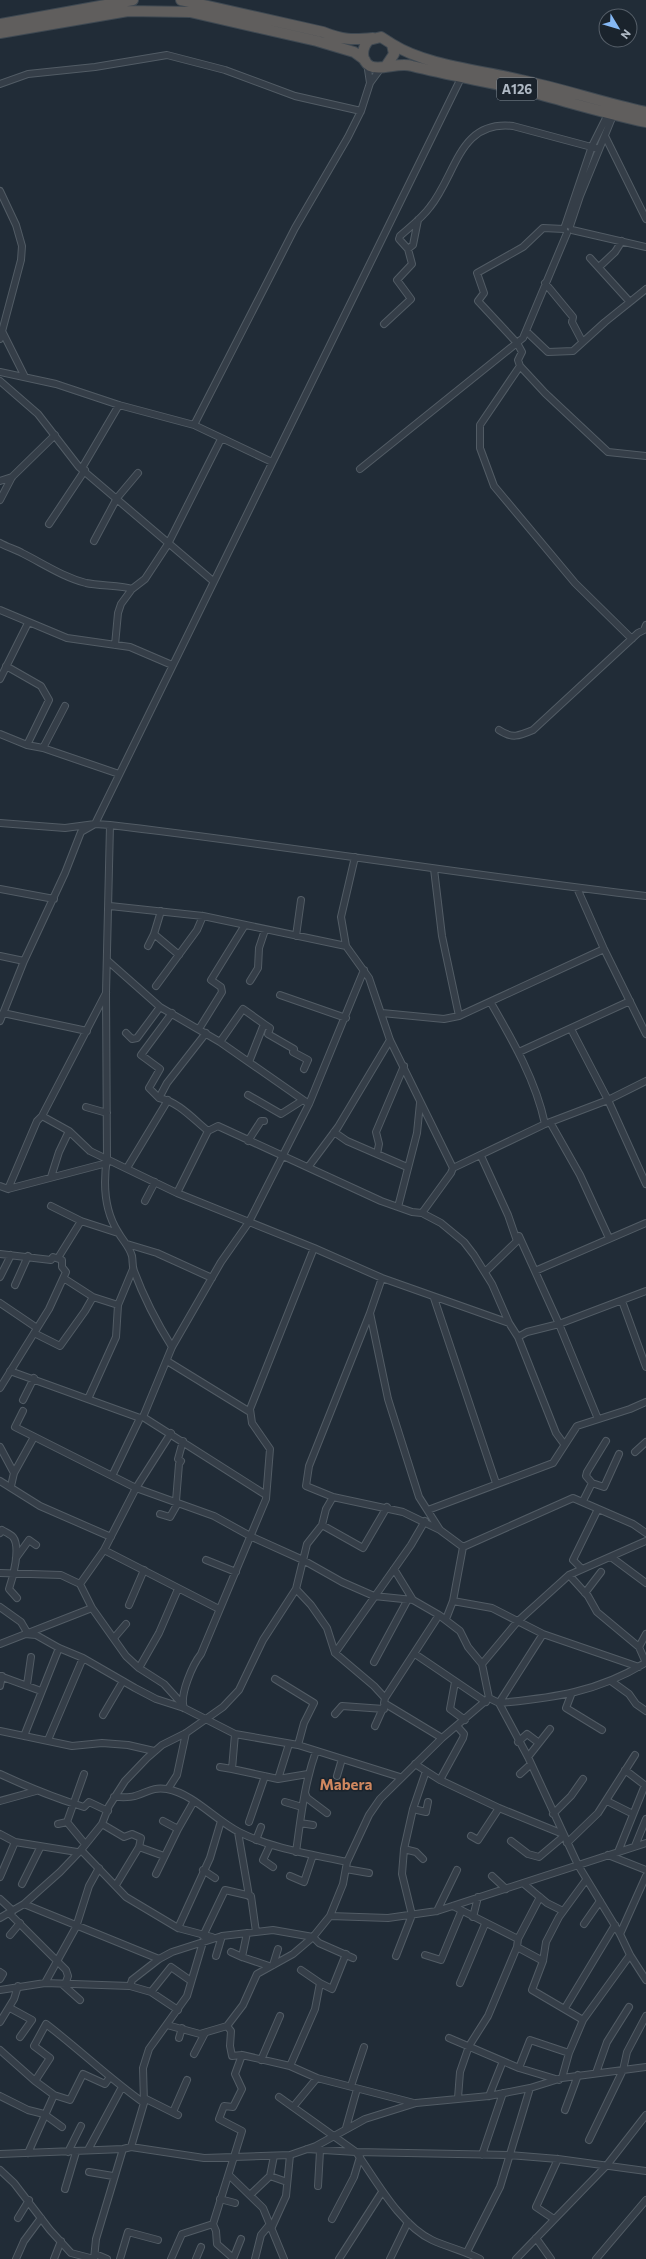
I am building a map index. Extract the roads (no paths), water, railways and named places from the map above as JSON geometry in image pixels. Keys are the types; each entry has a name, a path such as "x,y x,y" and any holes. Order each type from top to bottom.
{"highway":[{"path":"0,24 133,0"},
{"name":"A126","path":"181,0 323,32 339,39 356,40 382,37 392,44 418,57 554,87 614,105 646,112"},
{"name":"A126","path":"0,33 128,11 190,12 317,41 354,52 376,68 408,65 462,76 573,103 611,115 646,122"},
{"path":"366,61 364,47 373,38"},
{"path":"384,67 394,54 392,44"}],"street":[{"path":"0,84 28,74 95,67 167,55 224,70 295,96 361,111"},
{"path":"366,61 370,83"},
{"path":"194,425 295,228 361,111 370,83 384,67"},
{"path":"0,1021 24,961 54,899 82,832 95,824 462,76"},
{"path":"360,469 517,343 526,332 605,136 614,105"},
{"path":"567,229 592,146 611,115"},
{"path":"384,324 411,299 397,280 412,264 408,249 400,240 400,236 431,206 469,140 485,128 500,125 513,126 599,149"},
{"path":"605,136 646,219"},
{"path":"0,191 16,225 22,246 21,260 0,339"},
{"path":"408,249 413,245 418,220"},
{"path":"646,247 567,229 543,228 523,247 477,273 484,293 478,301 517,343 522,352 518,360 520,366 546,394 608,452 646,456"},
{"path":"599,267 615,252 622,241"},
{"path":"590,258 629,301"},
{"path":"545,283 573,317 572,322 582,341"},
{"path":"526,332 548,352 573,351 582,341 629,301 646,289"},
{"path":"2,327 25,377"},
{"path":"520,366 480,425 480,448 494,486 575,582 632,639"},
{"path":"0,372 56,384 119,405 194,425 272,462"},
{"path":"0,381 38,414 79,467 84,469 168,544 214,581"},
{"path":"49,524 84,469 119,405"},
{"path":"0,500 12,478 55,435"},
{"path":"115,645 118,613 132,589 145,579 168,544 221,439"},
{"path":"94,541 117,498 138,473"},
{"path":"0,481 12,478"},
{"path":"0,543 22,552 50,570 86,583 113,587 126,586 132,589"},
{"path":"0,610 67,638 130,647 172,665"},
{"path":"0,679 28,623"},
{"path":"499,730 512,736 533,730 632,639 645,629"},
{"path":"6,666 41,686 49,700 27,745"},
{"path":"43,748 65,706"},
{"path":"0,734 27,745 43,748 119,774"},
{"path":"0,824 65,828 95,824 110,825 234,840 434,869 646,896"},
{"path":"110,825 110,906 106,993 107,1161 104,1185 108,1207 118,1233 127,1244 132,1257 134,1269 152,1315 172,1347"},
{"path":"355,857 341,917 346,946 364,970 382,1014 390,1040 453,1168"},
{"path":"434,869 442,936 459,1016"},
{"path":"577,888 604,949 646,1034"},
{"path":"0,889 54,899"},
{"path":"296,936 301,900"},
{"path":"110,906 203,916 346,946"},
{"path":"148,946 154,934 161,911"},
{"path":"156,986 196,930 203,916"},
{"path":"199,1029 222,992 221,987 211,980 245,925"},
{"path":"250,981 258,968 259,948 265,930"},
{"path":"154,934 179,955"},
{"path":"382,1014 444,1018 459,1016 491,1003 604,949"},
{"path":"0,956 24,961"},
{"path":"108,961 160,1007 220,1042 309,1104"},
{"path":"112,1474 142,1417 172,1347 212,1278 249,1222 309,1104 346,1018 364,970"},
{"path":"8,1189 37,1121 42,1116 106,993"},
{"path":"280,995 346,1018"},
{"path":"519,1052 571,1029 630,1000"},
{"path":"491,1003 519,1052 541,1102 548,1123 580,1176 609,1238"},
{"path":"126,1034 132,1039 137,1038 160,1007"},
{"path":"220,1042 243,1009 270,1028 268,1034 294,1049 293,1052 308,1060 304,1070"},
{"path":"4,1012 87,1031"},
{"path":"172,1013 141,1055 160,1069 148,1088 159,1098 168,1100 208,1131"},
{"path":"249,1062 264,1024"},
{"path":"571,1029 608,1100 646,1184"},
{"path":"159,1098 167,1082 206,1033"},
{"path":"309,1166 334,1132 390,1040"},
{"path":"377,1154 379,1144 376,1132 404,1066"},
{"path":"422,1213 453,1168 548,1123 608,1100 646,1081"},
{"path":"248,1095 281,1114 303,1100"},
{"path":"127,1168 168,1100"},
{"path":"398,1207 407,1167 417,1133 420,1102"},
{"path":"86,1107 107,1113"},
{"path":"42,1116 69,1131 86,1148 107,1161 127,1168 177,1193 314,1248 382,1278 434,1298 509,1323"},
{"path":"248,1141 261,1121 264,1120"},
{"path":"177,1193 208,1131 221,1126 248,1141 309,1166 333,1179 398,1207 422,1213 441,1223 464,1242 485,1272 509,1323 518,1337 556,1433 564,1444"},
{"path":"51,1178 59,1152 69,1131"},
{"path":"334,1132 377,1154 407,1167"},
{"path":"481,1156 508,1215 517,1241"},
{"path":"0,1186 8,1189 107,1161"},
{"path":"146,1201 155,1182"},
{"path":"51,1206 81,1220 118,1233"},
{"path":"58,1258 81,1220"},
{"path":"535,1271 646,1223"},
{"path":"485,1272 517,1241 519,1236 559,1324 598,1419"},
{"path":"127,1244 157,1253 212,1278"},
{"path":"184,1707 193,1664 201,1654 252,1537 266,1494 270,1449 252,1423 250,1412 314,1248"},
{"path":"0,1254 28,1256 51,1260 53,1257 58,1258 62,1260 62,1267 66,1272 65,1279 36,1330 0,1388"},
{"path":"0,1277 11,1255"},
{"path":"15,1285 28,1256"},
{"path":"88,1398 116,1337 118,1305 134,1269"},
{"path":"382,1278 370,1313 309,1466 306,1486 333,1497 403,1512 425,1521 463,1547"},
{"path":"65,1279 93,1297 118,1305"},
{"path":"518,1337 527,1332 559,1324 622,1302 646,1291"},
{"path":"0,1303 60,1346 86,1311 93,1297"},
{"path":"434,1298 496,1483"},
{"path":"622,1302 646,1367"},
{"path":"370,1313 388,1399 419,1497 440,1530"},
{"path":"167,1361 250,1412"},
{"path":"10,1371 34,1378 142,1417 184,1441 266,1494"},
{"path":"23,1400 34,1378"},
{"path":"428,1510 496,1483 553,1463 577,1426 630,1409 646,1402"},
{"path":"24,1411 15,1427 112,1474 136,1488 214,1516 252,1537 303,1560 342,1582 374,1596 410,1601 446,1619 460,1631 468,1647 482,1664 488,1700"},
{"path":"80,1584 104,1550 136,1488 170,1433"},
{"path":"11,1486 14,1473 34,1437"},
{"path":"160,1514 170,1517 177,1502 180,1461 178,1459 184,1441"},
{"path":"606,1441 587,1472 586,1476 592,1483 604,1487 619,1454"},
{"path":"635,1452 646,1442"},
{"path":"0,1447 14,1473"},
{"path":"0,1481 11,1486 40,1506 111,1537"},
{"path":"583,1501 592,1483"},
{"path":"0,1918 24,1904 60,1872 79,1851 102,1824 114,1797 133,1771 154,1751 186,1733 223,1707 239,1690 264,1640 296,1589 307,1544 322,1525 326,1509 333,1497"},
{"path":"463,1547 573,1498 583,1501 633,1524 646,1533"},
{"path":"322,1525 363,1548 387,1508"},
{"path":"581,1568 573,1560 598,1509"},
{"path":"335,1653 394,1569 425,1521"},
{"path":"0,1533 2,1530 13,1537 16,1545 13,1574 9,1589 17,1598"},
{"path":"15,1559 29,1540 36,1545"},
{"path":"482,1664 517,1622 569,1575 581,1568 611,1557 646,1541"},
{"path":"446,1619 453,1601 463,1547"},
{"path":"104,1550 219,1610"},
{"path":"611,1557 646,1584"},
{"path":"206,1560 236,1572"},
{"path":"394,1569 410,1601"},
{"path":"129,1605 144,1570"},
{"path":"585,1593 601,1572"},
{"path":"0,1573 61,1574 80,1584 92,1608 126,1656 139,1668 164,1684 184,1707"},
{"path":"415,1654 455,1682 488,1700 499,1703 571,1695 611,1681 646,1663 639,1647 597,1612 585,1593 569,1575"},
{"path":"139,1668 159,1633 178,1588"},
{"path":"296,1589 311,1605 326,1628 335,1653 374,1686 384,1703 442,1738"},
{"path":"374,1662 410,1601"},
{"path":"453,1601 492,1608 543,1634 639,1667"},
{"path":"0,1607 21,1622 26,1634"},
{"path":"0,1644 92,1608"},
{"path":"375,1726 384,1703 439,1615"},
{"path":"114,1638 126,1624"},
{"path":"26,1634 36,1635 59,1648 83,1658 156,1699 184,1707 236,1734 298,1745 400,1777"},
{"path":"499,1703 543,1634"},
{"path":"639,1647 646,1634"},
{"path":"24,1736 41,1690 59,1648"},
{"path":"27,1685 31,1657"},
{"path":"48,1740 83,1658"},
{"path":"0,1686 1,1676 41,1690"},
{"path":"275,1679 314,1703 304,1724 298,1745"},
{"path":"103,1715 122,1681"},
{"path":"611,1681 629,1694 636,1704 646,1710"},
{"path":"455,1682 450,1710 465,1720"},
{"path":"571,1695 566,1708 602,1730"},
{"path":"166,2025 200,2034 227,2026 243,2005 257,1974 271,1965 286,1959 313,1937 330,1916 343,1884 347,1862 369,1815 380,1799 400,1777 442,1738 488,1700"},
{"path":"335,1714 342,1706 384,1703"},
{"path":"499,1703 518,1742 528,1757 578,1866 615,1925 630,1955 645,1976"},
{"path":"440,1780 463,1738 464,1734 457,1726"},
{"path":"528,1757 550,1728"},
{"path":"0,1731 72,1746 102,1743 128,1745 154,1751"},
{"path":"168,1789 177,1775 186,1733"},
{"path":"232,1769 236,1734"},
{"path":"518,1742 527,1734 539,1743"},
{"path":"278,1779 289,1744"},
{"path":"296,1852 308,1774 316,1751"},
{"path":"567,1843 598,1813 635,1755"},
{"path":"337,1776 342,1759"},
{"path":"415,1764 440,1780 499,1808 563,1835"},
{"path":"520,1774 531,1764"},
{"path":"220,1767 278,1779 308,1774"},
{"path":"618,1852 632,1814 645,1786 625,1770"},
{"path":"396,1956 412,1915 402,1874 404,1849 413,1809 426,1771"},
{"path":"0,1774 36,1791 84,1808 89,1802 108,1811"},
{"path":"67,1822 84,1774"},
{"path":"249,1822 265,1776"},
{"path":"553,1814 571,1796 583,1779"},
{"path":"114,1797 134,1797 150,1788 168,1789 194,1801 238,1832 256,1840 296,1852 347,1862"},
{"path":"0,1801 36,1791"},
{"path":"305,1793 307,1798 327,1813"},
{"path":"156,1874 178,1829 194,1801"},
{"path":"607,1801 632,1814"},
{"path":"285,1802 302,1807"},
{"path":"413,1809 426,1812 428,1802"},
{"path":"471,1836 478,1840 499,1808"},
{"path":"635,1846 646,1819"},
{"path":"163,1821 178,1829"},
{"path":"178,1928 202,1870 210,1858 221,1821"},
{"path":"58,1824 67,1822"},
{"path":"67,1822 85,1844"},
{"path":"300,1823 312,1825"},
{"path":"102,1824 124,1837 132,1834 141,1838 139,1847 116,1885"},
{"path":"256,1840 261,1827"},
{"path":"238,1832 248,1896"},
{"path":"0,1834 15,1842 40,1848 79,1851 99,1868 126,1897 178,1928 203,1939"},
{"path":"511,1841 528,1854 539,1857 563,1835"},
{"path":"0,1877 15,1842"},
{"path":"330,1916 361,1918 412,1915 437,1911 478,1897 524,1884 646,1843"},
{"path":"270,1845 263,1860 273,1867"},
{"path":"139,1847 164,1856"},
{"path":"22,1884 40,1848"},
{"path":"404,1849 416,1852 423,1859"},
{"path":"290,1876 304,1882 313,1855"},
{"path":"608,1855 646,1870"},
{"path":"45,1983 58,1962 76,1927 89,1886 99,1868"},
{"path":"346,1869 369,1873"},
{"path":"202,1870 215,1878"},
{"path":"437,1911 457,1870"},
{"path":"492,1876 506,1889"},
{"path":"620,1934 646,1876"},
{"path":"583,2020 565,2008 532,1990 543,1961 546,1942 563,1911 586,1880"},
{"path":"524,1884 540,1898 563,1911"},
{"path":"131,2147 144,2100 144,2068 149,2049 187,1996 203,1939 225,1890 251,1896 256,1932"},
{"path":"473,1917 478,1897"},
{"path":"458,2098 460,2072 469,2046 488,2016 518,1947 518,1939 540,1898"},
{"path":"0,1899 20,1923 66,1970 68,1976 64,1984"},
{"path":"584,1924 600,1901"},
{"path":"24,1904 76,1927 159,1959"},
{"path":"453,1906 461,1912 518,1939"},
{"path":"425,1955 441,1960 461,1912"},
{"path":"10,1935 20,1923"},
{"path":"460,1983 485,1924"},
{"path":"565,2008 615,1925"},
{"path":"130,1986 132,1980 159,1959 203,1939 212,1937 273,1930 313,1937 319,1943 353,1958"},
{"path":"242,1957 247,1933"},
{"path":"216,1956 222,1936"},
{"path":"518,1947 543,1961"},
{"path":"271,1965 278,1949"},
{"path":"231,1952 242,1957 271,1965"},
{"path":"301,1970 332,1989 346,1954"},
{"path":"561,2079 569,2053 583,2020 630,1955"},
{"path":"151,1992 171,1967 191,1981"},
{"path":"0,1972 3,1974 0,1979"},
{"path":"0,1990 45,1983 130,1986 151,1992 178,2010"},
{"path":"290,2066 315,2009 320,1983"},
{"path":"64,1984 80,2000"},
{"path":"0,2022 10,2008 18,1986"},
{"path":"596,2073 607,2042 629,2007"},
{"path":"10,2008 32,2020 20,2037"},
{"path":"260,2060 280,2016"},
{"path":"589,2140 623,2070 627,2052 646,2016"},
{"path":"35,2082 50,2058 34,2046 46,2024 88,2056 122,2087 144,2100 176,2113 187,2080"},
{"path":"227,2026 231,2031 230,2046 232,2056 242,2055 290,2066 317,2078 416,2104"},
{"path":"179,2038 182,2028"},
{"path":"194,2054 205,2032"},
{"path":"449,2038 519,2068 561,2079"},
{"path":"519,2068 530,2040 569,2053"},
{"path":"346,2128 364,2047"},
{"path":"0,2050 35,2082 54,2095 70,2100 83,2074 105,2084 110,2077"},
{"path":"241,2239 233,2259 217,2244 216,2231 213,2224 242,2131 219,2118 224,2106 233,2107 242,2089 235,2074 242,2055"},
{"path":"489,2096 503,2061"},
{"path":"0,2154 76,2152 88,2150 123,2149 131,2147 204,2158 290,2155 316,2146 346,2128 365,2119 416,2104 458,2098 489,2096 530,2088 578,2075 646,2068"},
{"path":"565,2110 578,2075"},
{"path":"293,2107 317,2078"},
{"path":"88,2150 122,2087"},
{"path":"467,2252 500,2187 530,2088"},
{"path":"482,2155 503,2093"},
{"path":"28,2153 44,2114 54,2095"},
{"path":"0,2096 28,2110 44,2114 62,2127"},
{"path":"280,2097 358,2155 382,2192 408,2222 431,2240 467,2252 480,2259"},
{"path":"516,2259 607,2165 646,2115"},
{"path":"68,2152 81,2126"},
{"path":"0,2170 28,2200 41,2218 71,2253 94,2259 96,2239 113,2176 123,2149"},
{"path":"306,2149 358,2155 509,2155 558,2158 646,2171"},
{"path":"318,2186 320,2151"},
{"path":"66,2189 76,2152"},
{"path":"255,2259 261,2235 270,2226 286,2196 290,2155"},
{"path":"332,2219 354,2178 358,2155"},
{"path":"250,2195 270,2176 274,2156"},
{"path":"554,2219 536,2207 558,2158"},
{"path":"88,2172 113,2176"},
{"path":"229,2175 263,2208 284,2259"},
{"path":"270,2176 287,2182"},
{"path":"339,2259 382,2192"},
{"path":"220,2199 235,2203"},
{"path":"18,2218 28,2200"},
{"path":"596,2259 646,2200"},
{"path":"16,2259 24,2241 41,2218"},
{"path":"390,2259 408,2222"},
{"path":"171,2259 182,2234 213,2224"},
{"path":"120,2259 128,2232 158,2240"},
{"path":"536,2238 551,2259"},
{"path":"54,2259 61,2241"},
{"path":"196,2259 201,2247"},
{"path":"95,2254 107,2259"}],"district":[{"name":"Mabera","path":"346,1785"}]}
